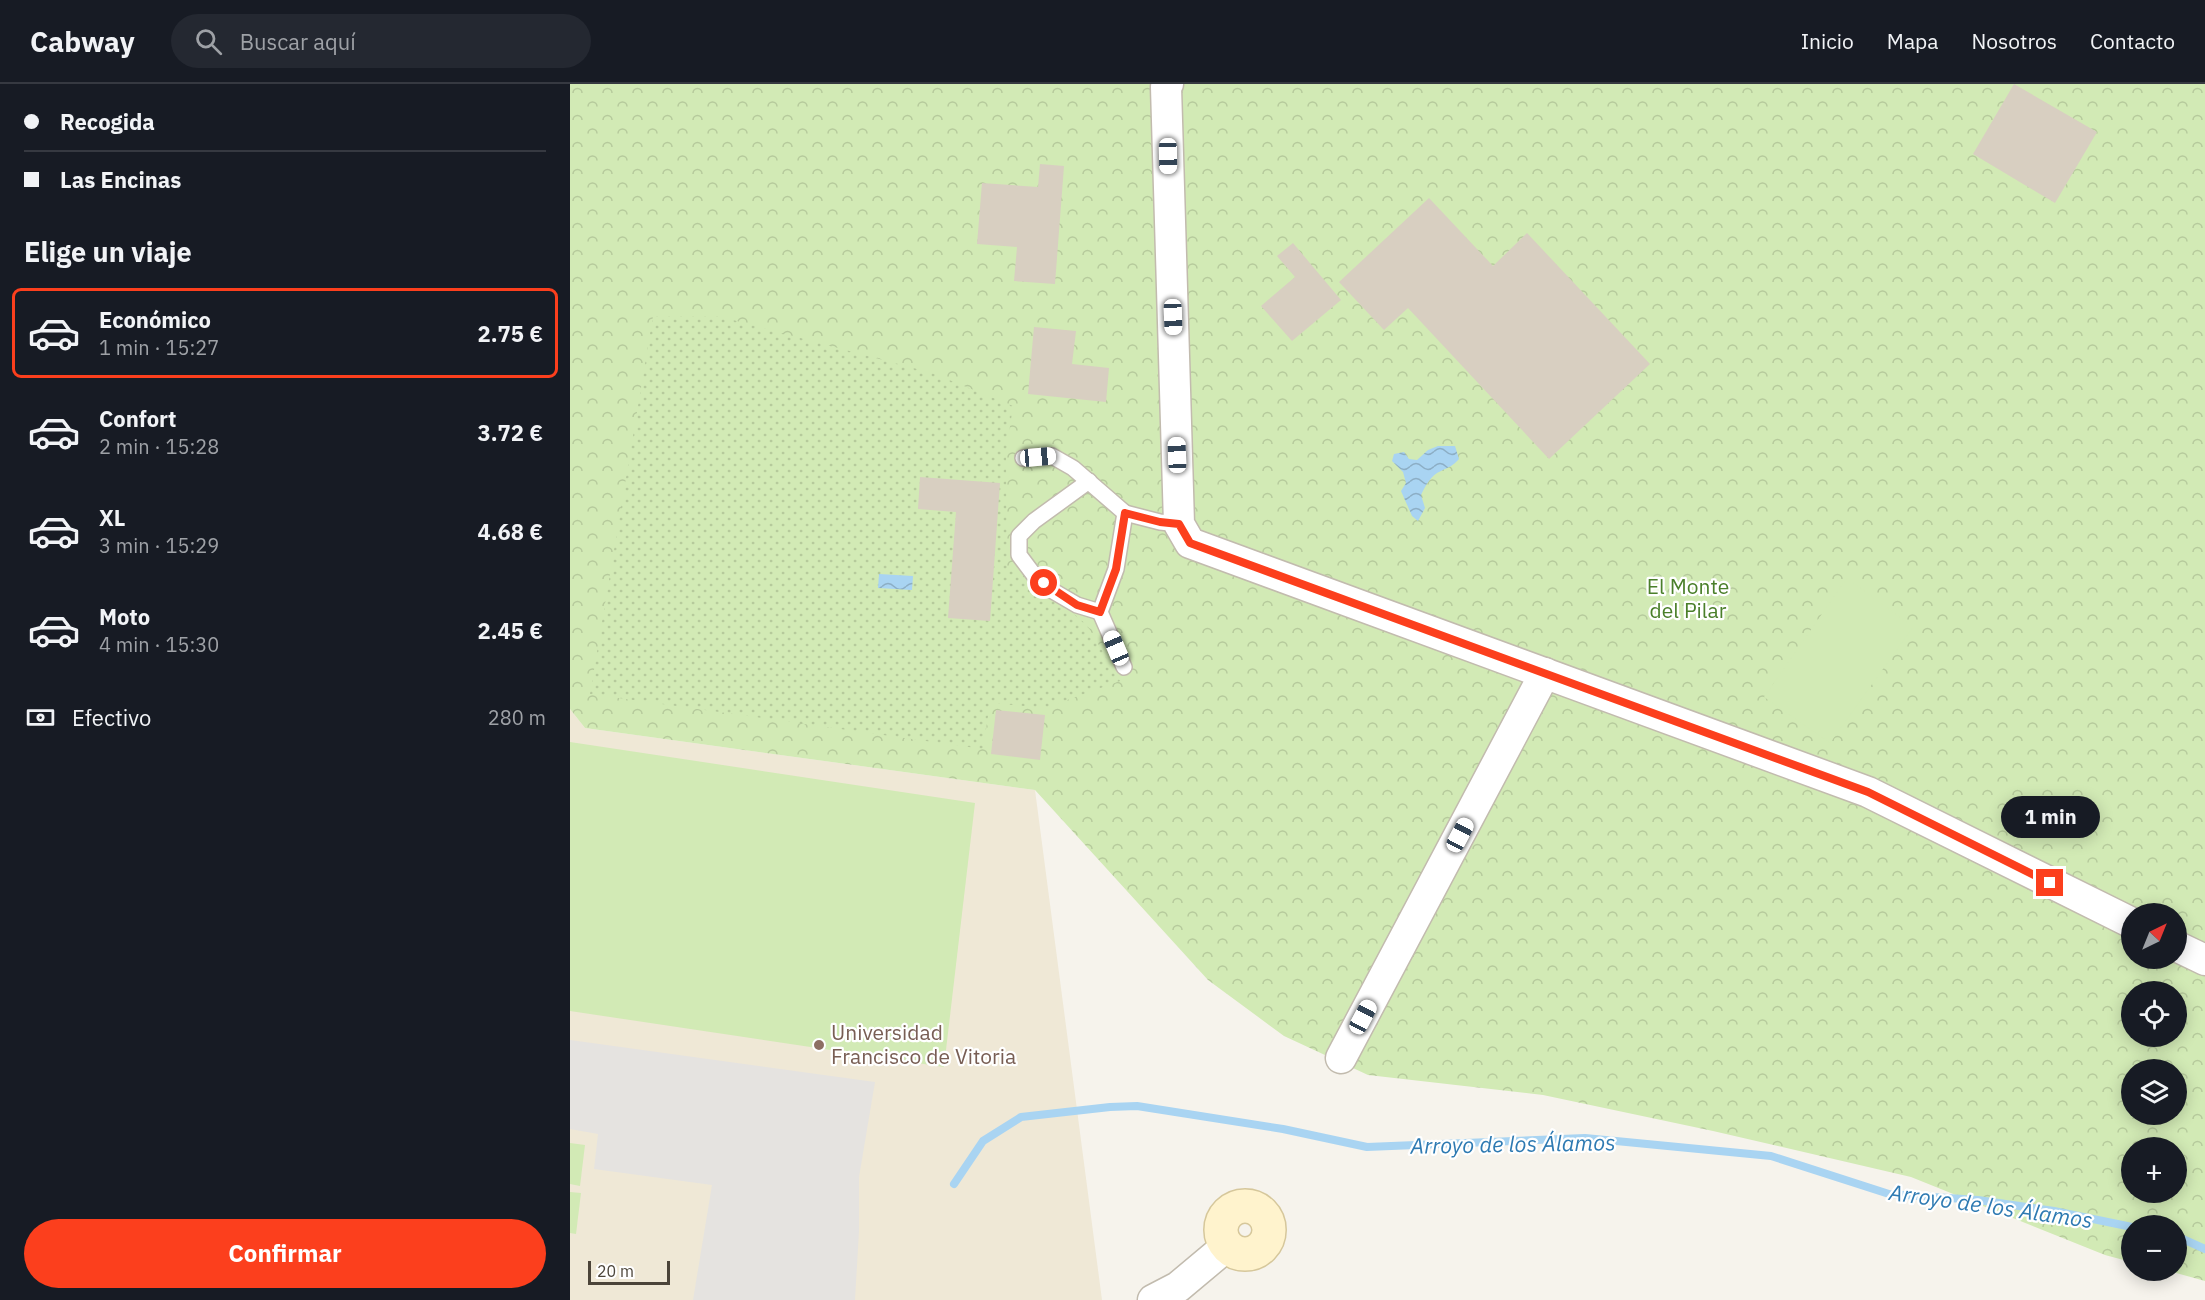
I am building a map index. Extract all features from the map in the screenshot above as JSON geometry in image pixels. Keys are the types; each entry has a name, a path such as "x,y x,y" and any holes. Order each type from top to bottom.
{"street":[{"path":"1168,84 1179,524 1190,543 1868,792 2121,918"},
{"path":"1341,1058 1545,673"},
{"path":"2187,951 2205,960"},
{"path":"1153,1300 1178,1287 1227,1246"}],"lane":[{"path":"1023,458 1053,456 1073,468 1125,513 1160,522 1179,524"},
{"path":"1089,481 1034,521 1019,536 1018,555 1034,575 1053,591 1077,605 1100,612"},
{"path":"1124,667 1100,612 1116,569 1125,513"}],"shaded area":[{"name":"Universidad Francisco de Vitoria","path":"570,709 585,728 1035,790 1102,1300 570,1300"},
{"path":"570,1040 875,1082 859,1177 855,1300 693,1300 712,1185 594,1169 598,1134 570,1129"}],"green space":[{"name":"El Monte del Pilar","path":"570,84 2205,84 2205,1281 2187,1276 2187,1215 2121,1215 2121,1259 2105,1255 1911,1177 1713,1131 1543,1095 1368,1075 1284,1036 1208,980 1035,790 585,728 570,709"},
{"path":"653,316 718,316 932,373 1013,406 1006,453 1007,566 1052,596 1087,625 1120,681 1045,708 990,703 983,749 590,694"},
{"path":"1847,578 1913,627 1830,743 1764,697"},
{"path":"570,742 975,803 944,1067 570,1011"},
{"path":"570,1143 585,1145 580,1186 570,1184"},
{"path":"570,1192 581,1193 576,1234 570,1233"}],"water":[{"path":"1438,446 1455,446 1459,459 1453,465 1434,475 1427,484 1421,495 1425,508 1418,521 1412,516 1401,491 1406,483 1403,472 1392,461 1394,454 1404,452 1409,459 1417,460 1428,450"},
{"path":"879,574 913,576 912,590 878,588"}],"building":[{"path":"2014,84 2097,132 2055,203 1973,154"},
{"path":"1040,164 1064,166 1055,284 1014,281 1017,247 977,244 982,183 1038,187"},
{"path":"1429,198 1493,266 1527,233 1650,364 1549,459 1408,308 1384,330 1339,282"},
{"path":"1293,243 1341,300 1292,341 1261,306 1295,277 1277,256"},
{"path":"1034,327 1076,331 1072,364 1109,368 1106,402 1028,394"},
{"path":"920,477 1000,483 990,621 948,618 956,512 918,509"},
{"path":"996,710 1045,715 1040,760 991,754"}],"waterway":[{"name":"Arroyo de los Álamos","path":"954,1184 983,1141 1021,1117 1137,1106 1283,1129 1367,1147 1585,1138 1771,1156 1889,1194 1978,1200 2054,1211 2121,1225"},
{"name":"Arroyo de los Álamos","path":"2187,1241 2205,1249"}],"place":[{"name":"Universidad Francisco de Vitoria","path":"819,1045"}],"route":[{"path":"1044,583 1077,605 1100,612 1116,569 1125,513 1160,522 1179,524 1190,543 1868,792 2050,883"}]}
